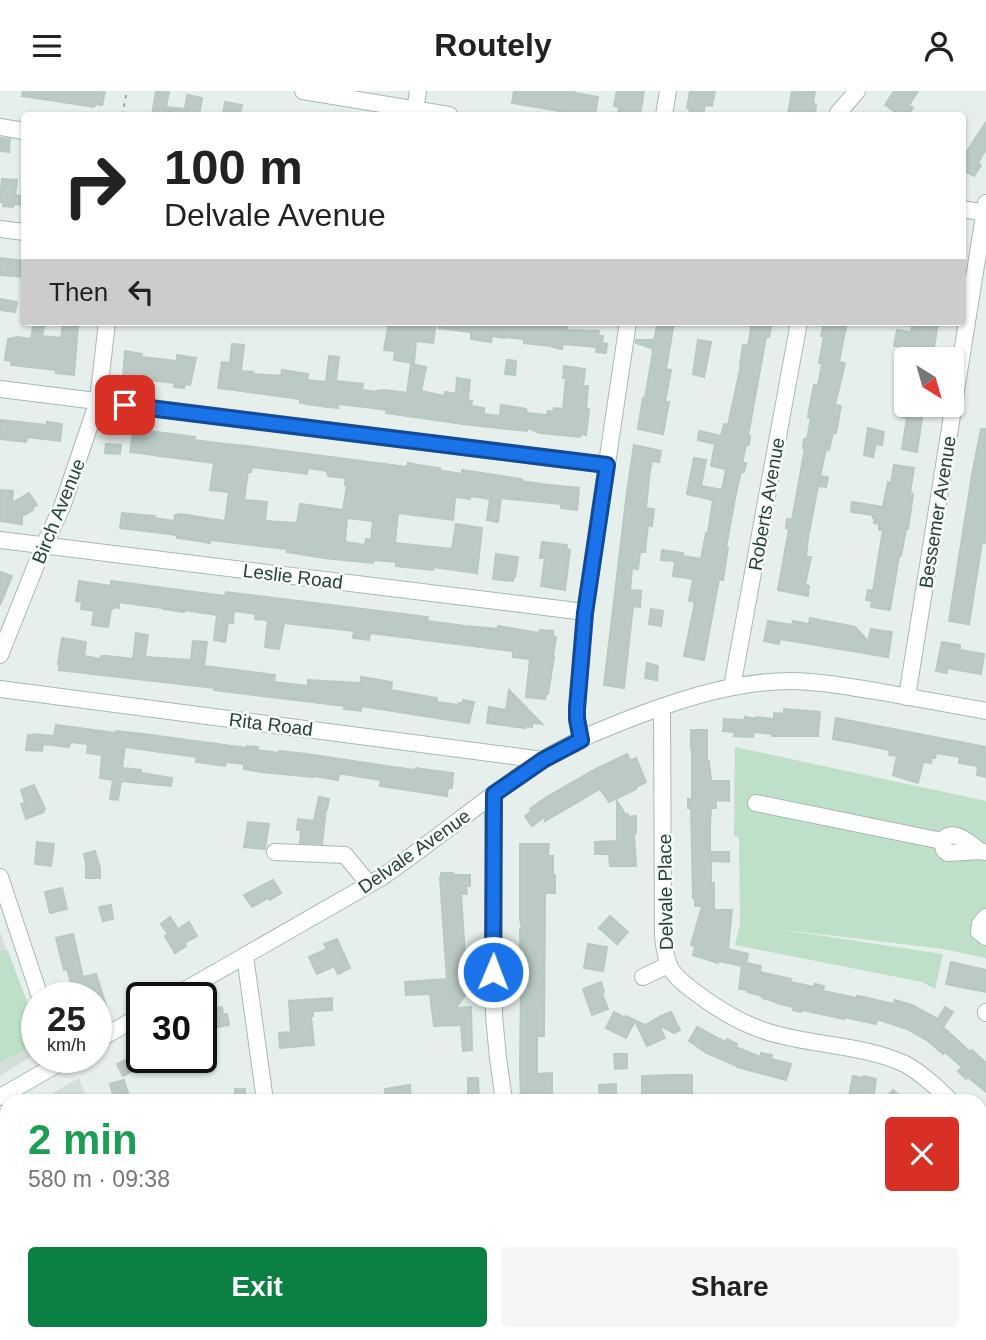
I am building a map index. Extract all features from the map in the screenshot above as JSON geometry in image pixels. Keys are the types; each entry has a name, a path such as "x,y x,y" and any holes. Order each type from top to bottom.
{"street":[{"path":"303,91 429,112"},
{"path":"415,110 418,91"},
{"path":"664,112 668,91"},
{"path":"837,112 841,91"},
{"path":"839,112 857,91"},
{"path":"0,127 21,130"},
{"path":"966,209 985,210"},
{"name":"Bessemer Avenue","path":"907,697 985,210"},
{"path":"0,229 21,232"},
{"name":"Birch Avenue","path":"0,655 62,507 99,401 107,326"},
{"path":"581,740 577,708 585,613 627,326"},
{"name":"Roberts Avenue","path":"732,687 798,326"},
{"path":"0,389 607,465"},
{"name":"Leslie Road","path":"0,540 585,613"},
{"name":"Delvale Avenue","path":"199,982 369,884 543,760 581,740 662,706 732,687 777,681 811,681 986,712"},
{"name":"Rita Road","path":"0,689 543,760"},
{"name":"Delvale Place","path":"662,706 663,935 668,965 674,975 708,1002 745,1023 781,1035 862,1051 904,1064 943,1094"},
{"path":"494,794 494,1016 503,1094"},
{"path":"756,803 942,841 944,837 953,835 983,852"},
{"path":"275,852 345,855 369,884"},
{"path":"0,877 35,982"},
{"path":"986,917 980,924 979,932 986,937"},
{"path":"245,956 264,1094"},
{"path":"643,977 668,965"},
{"path":"5,1094 41,1073"}],"path":[{"path":"123,112 127,91"}],"shaded area":[{"path":"0,932 21,989 21,1063 0,1076"},
{"path":"79,1078 85,1094 50,1094"}],"green space":[{"path":"735,747 986,801 986,958 943,949 777,929 943,954 935,989 922,982 735,945 740,924 739,837 734,836"},
{"path":"0,951 8,951 21,986 21,1052 0,1062"}],"building":[{"path":"23,91 105,91 102,105 95,104 94,107 22,96"},
{"path":"156,91 169,91 166,107 185,109 187,95 202,98 200,112 152,112"},
{"path":"514,91 575,91 598,97 596,112 565,112 512,103"},
{"path":"617,91 644,91 640,112 618,112 619,107 614,106"},
{"path":"690,91 715,91 712,106 705,105 704,112 690,112 687,108"},
{"path":"792,91 815,91 813,103 816,105 815,112 788,112"},
{"path":"894,91 918,91 909,105 913,108 910,112 896,112 885,105"},
{"path":"225,102 242,105 241,112 223,112"},
{"path":"986,122 986,149 974,176 966,172 966,153"},
{"path":"1,138 10,139 9,152 0,151"},
{"path":"2,179 17,180 15,195 21,196 21,205 3,206 3,202 0,202"},
{"path":"0,258 21,261 21,277 0,275"},
{"path":"0,299 17,302 15,312 0,310"},
{"path":"33,326 44,326 42,336 61,338 63,326 78,326 74,375 56,373 56,370 11,365 12,361 5,360 8,339 31,339"},
{"path":"388,326 435,326 433,343 416,341 414,363 394,360 395,351 384,350"},
{"path":"567,326 567,330 599,331 598,336 603,336 602,343 607,344 606,353 596,352 597,347 563,344 562,349 505,337 492,336 491,342 471,339 471,332 439,328"},
{"path":"657,326 673,326 666,369 671,370 663,434 638,429 653,352 652,348 636,343 636,340 654,340"},
{"path":"751,326 771,326 769,337 766,337 748,436 749,445 746,445 742,463 746,463 735,498 723,580 719,579 704,660 684,656 695,602 689,601 693,579 673,576 675,561 661,560 662,550 701,559 713,500 687,494 694,458 706,460 701,486 722,490 726,469 711,466 715,444 698,440 699,431 721,436 724,424 728,425 743,345 748,346"},
{"path":"823,326 846,326 839,362 845,363 835,405 841,406 836,433 833,433 829,450 826,449 820,476 828,477 826,487 818,486 808,538 806,557 811,557 805,585 809,586 808,596 778,590 789,529 786,528 787,519 792,520 805,448 804,439 807,439 811,418 808,417 811,400 814,385 818,386 822,364 819,363 824,336 821,336"},
{"path":"912,326 938,326 934,347 894,346 897,330 911,332"},
{"path":"698,340 711,342 704,377 693,374"},
{"path":"232,344 244,345 241,371 281,376 282,370 308,374 307,380 326,382 329,356 339,357 336,381 363,384 362,390 377,392 385,390 407,393 411,364 426,367 421,391 444,396 445,392 456,394 457,378 470,380 468,401 472,401 471,406 484,408 484,414 500,416 501,405 526,409 527,413 547,415 548,411 553,412 554,408 563,409 566,378 563,378 564,366 585,369 583,386 588,386 586,409 589,409 586,435 580,434 580,437 540,433 528,428 527,431 463,424 338,404 338,408 327,407 300,403 300,399 218,388 222,362 230,363"},
{"path":"125,351 142,354 141,357 177,361 177,355 196,358 190,385 185,384 184,388 174,387 175,383 123,377"},
{"path":"507,360 516,361 515,375 505,374"},
{"path":"902,417 922,417 917,452 902,449 907,418"},
{"path":"0,420 62,424 60,441 27,437 26,442 0,439"},
{"path":"868,428 884,432 882,445 876,444 873,457 864,455"},
{"path":"135,429 195,437 194,440 407,467 408,463 462,474 462,470 579,488 577,510 561,508 561,504 501,498 498,522 487,520 490,499 470,496 470,499 455,498 453,520 398,513 395,543 452,549 456,524 482,528 477,573 433,567 433,570 396,566 396,562 374,560 373,563 324,558 287,552 287,549 177,538 177,535 120,528 122,513 174,521 175,515 180,514 225,521 229,492 210,490 214,463 130,452","holes":["252,467 307,474 308,468 327,471 328,476 346,478 343,510 300,504 297,523 265,521 267,502 244,500 248,472 251,472","347,518 373,521 371,540 366,539 365,545 345,542"]},
{"path":"981,429 986,429 986,543 982,542 969,624 949,621"},
{"path":"106,444 121,445 120,454 105,453"},
{"path":"634,445 661,451 659,462 652,461 650,470 646,508 654,509 652,526 648,525 645,552 640,552 638,569 632,568 630,590 641,591 640,607 633,606 624,688 604,685"},
{"path":"894,465 914,468 908,529 899,556 890,610 871,607 872,601 866,600 868,590 873,591 883,530 879,530 879,524 874,523 873,515 851,512 852,502 883,507"},
{"path":"0,490 13,491 12,503 29,493 37,505 22,516 22,524 0,521"},
{"path":"542,542 567,545 566,549 570,550 565,590 541,586 545,558 540,558"},
{"path":"496,554 518,557 513,581 493,579"},
{"path":"0,572 12,576 0,605"},
{"path":"79,581 111,586 111,581 225,596 226,592 428,617 427,621 465,626 498,629 498,626 539,633 540,630 553,631 553,636 556,637 548,694 545,699 526,697 530,659 513,657 513,651 370,633 369,640 353,638 354,631 284,623 279,649 265,647 268,620 255,619 256,614 234,611 233,623 228,622 225,642 214,640 217,615 119,602 119,608 111,609 108,627 92,625 94,611 81,609 82,602 76,601"},
{"path":"651,609 663,611 661,626 649,624"},
{"path":"810,618 855,627 868,641 871,629 892,632 888,657 780,639 779,644 764,641 768,621 792,625 793,621 809,624"},
{"path":"136,633 148,635 145,657 191,660 193,641 207,642 204,666 275,675 274,682 308,686 308,680 361,683 361,677 392,682 391,690 437,698 437,702 459,705 463,700 474,702 469,723 361,706 361,711 344,709 345,706 214,690 215,688 59,670 62,638 86,642 84,656 133,659"},
{"path":"942,642 960,645 960,650 984,654 981,674 947,668 947,673 936,671"},
{"path":"647,663 658,666 657,680 645,678"},
{"path":"509,690 542,724 532,723 532,727 525,728 487,723 489,707 506,710"},
{"path":"784,709 820,712 818,736 772,736 754,732 753,737 734,736 735,732 723,731 724,719 774,719 774,713 784,714"},
{"path":"836,718 986,747 986,777 977,775 978,766 959,763 960,757 936,753 931,763 923,762 918,783 893,775 897,756 889,755 890,750 833,739"},
{"path":"56,725 247,748 258,747 257,750 279,753 307,754 453,773 452,788 448,788 447,796 380,786 381,780 343,774 339,774 338,780 261,772 244,769 244,764 226,762 225,766 196,762 197,757 125,747 122,768 172,778 171,786 121,781 118,800 110,799 113,780 100,778 102,755 87,753 88,744 70,742 69,747 43,744 42,751 26,750 28,735 54,736"},
{"path":"691,730 707,730 707,761 711,781 729,781 729,801 716,800 716,808 711,808 710,825 710,852 729,852 729,862 711,861 714,910 732,910 728,949 748,954 746,963 761,966 760,972 791,979 790,982 814,987 815,984 824,986 823,991 894,1004 895,1000 912,1005 938,1019 945,1007 953,1012 943,1027 986,1063 986,1092 968,1077 966,1079 958,1071 962,1067 945,1052 943,1054 928,1041 907,1029 877,1019 876,1024 793,1010 793,1007 739,989 742,966 719,961 718,963 693,955 695,947 691,945 702,906 695,906 693,898 691,808 688,808 688,799 692,799"},
{"path":"627,754 630,761 636,758 646,782 636,789 609,802 600,789 532,826 525,816 545,798"},
{"path":"34,785 45,809 44,812 26,819 21,804 25,803 21,790"},
{"path":"319,797 329,799 322,844 300,843 298,819 314,821"},
{"path":"617,801 628,817 636,816 636,866 610,866 609,854 595,854 595,842 617,841"},
{"path":"248,822 269,824 265,849 244,847"},
{"path":"37,842 54,844 51,866 35,864"},
{"path":"520,844 549,844 548,856 553,856 555,893 545,893 544,1036 537,1036 537,1074 552,1073 552,1094 521,1094"},
{"path":"95,851 100,878 86,878 84,854"},
{"path":"441,873 470,875 470,886 466,886 467,894 461,894 466,971 457,972 466,985 466,994 456,1008 471,1007 472,1050 463,1051 461,1025 434,1026 430,994 406,995 405,982 447,979"},
{"path":"273,880 281,893 252,907 244,895"},
{"path":"62,888 67,909 50,913 45,892"},
{"path":"111,905 113,919 103,921 99,907"},
{"path":"610,916 628,932 617,944 599,928"},
{"path":"170,917 178,929 189,922 197,936 184,943 186,946 175,953 161,924"},
{"path":"73,934 83,977 96,974 99,982 71,982 67,969 64,970 56,938"},
{"path":"337,939 350,968 338,974 334,966 317,974 309,957 327,949 324,944"},
{"path":"588,944 607,947 603,971 584,968"},
{"path":"951,962 986,970 986,992 946,984"},
{"path":"601,982 608,1009 592,1015 583,989"},
{"path":"332,998 332,1010 313,1011 311,1016 314,1045 280,1048 279,1033 291,1032 289,1001"},
{"path":"222,1007 223,1014 227,1014 229,1025 217,1027 217,1008"},
{"path":"614,1012 645,1025 671,1012 680,1030 674,1033 659,1025 665,1038 647,1046 635,1021 626,1038 606,1028"},
{"path":"697,1027 760,1057 761,1053 772,1055 771,1059 791,1064 786,1080 737,1067 707,1053 689,1041"},
{"path":"614,1054 627,1054 627,1068 615,1069"},
{"path":"126,1060 126,1073 128,1073 123,1076 117,1064"},
{"path":"692,1075 692,1094 642,1094 642,1076"},
{"path":"853,1076 876,1079 874,1094 849,1094"},
{"path":"468,1078 478,1078 479,1094 468,1094"},
{"path":"124,1080 128,1093 113,1094 110,1084"},
{"path":"616,1084 616,1094 600,1094 599,1085"},
{"path":"410,1085 411,1094 385,1094 385,1089"},
{"path":"235,1089 245,1089 245,1094 235,1094"}],"route":[{"path":"125,405 607,465 585,613 577,708 581,740 543,760 494,794 493,972"}]}
